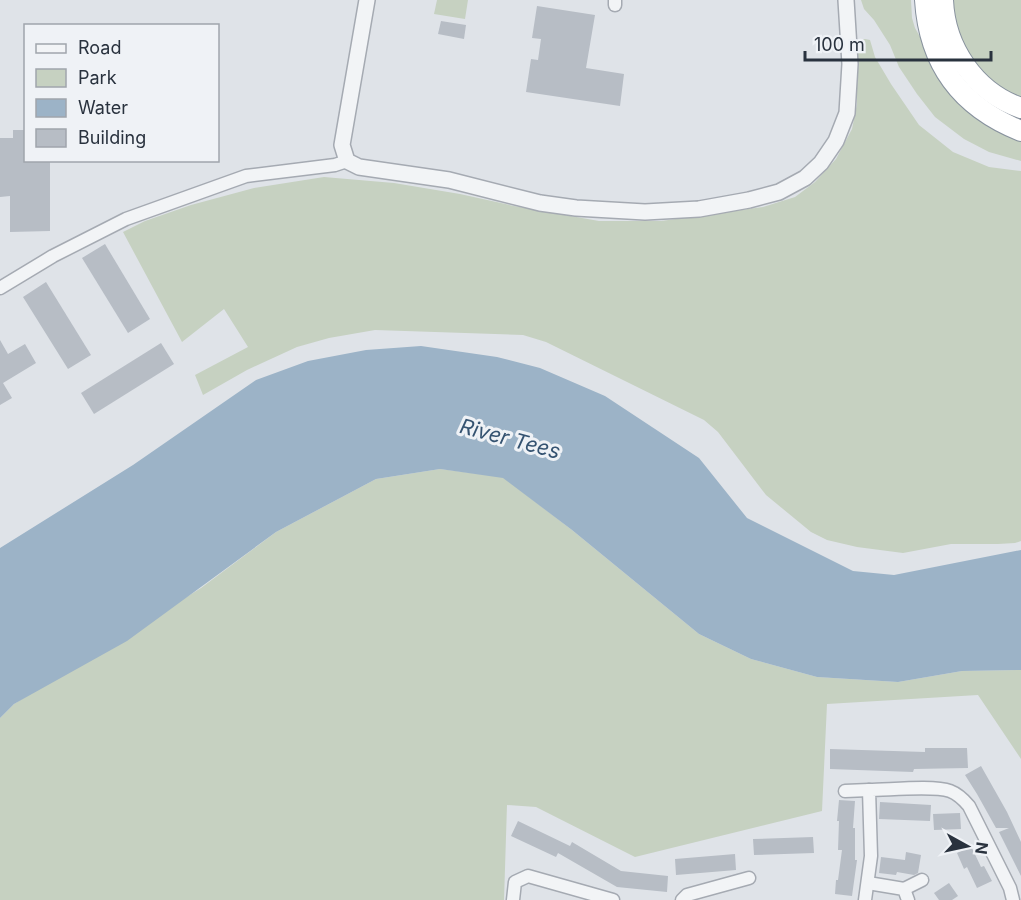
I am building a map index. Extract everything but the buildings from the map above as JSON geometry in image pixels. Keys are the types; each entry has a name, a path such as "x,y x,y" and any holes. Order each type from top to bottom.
{"highway":[{"path":"925,0 929,33 936,53 949,77 983,112 1021,131"},
{"path":"943,0 949,35 964,64 986,88 999,98 1021,108"}],"street":[{"path":"347,161 342,145 367,0"},
{"path":"0,288 53,256 126,219 246,176 335,165 347,161 358,166 449,180 540,203 576,208 645,212 699,209 779,192 805,178 821,163 836,141 847,113 850,64 846,0"},
{"path":"846,791 940,789 953,792 969,806 1010,888 1013,900"},
{"path":"865,900 871,842 869,790"},
{"path":"513,900 515,882 528,876 612,900"},
{"path":"682,900 687,895 749,878"},
{"path":"868,883 906,895 922,880"}],"green space":[{"path":"437,0 468,0 465,19 434,14"},
{"path":"861,0 911,0 915,28 931,56 1021,136 1021,161 989,152 964,139 935,117 899,67 890,45 864,9"},
{"path":"953,0 1021,0 1021,100 993,83 970,56 959,35"},
{"path":"860,40 870,40 875,57 919,125 953,152 989,167 1021,171 1021,541 1015,543 951,544 903,553 857,547 827,540 811,532 766,495 718,432 704,420 546,342 523,335 375,330 329,338 297,347 247,370 203,395 195,375 248,347 224,309 182,342 123,232 145,221 191,205 254,188 324,177 394,183 599,221 661,221 763,207 795,197 815,182 836,159 852,129 857,104 857,46"},
{"path":"440,469 503,477 699,634 751,659 817,677 898,682 962,671 1021,670 1021,759 978,695 827,704 822,811 635,857 536,807 507,805 504,900 0,900 0,718 14,704 201,588 276,532 376,479"}],"water":[{"name":"River Tees","path":"421,346 497,357 540,368 605,396 699,458 747,518 853,571 894,575 1021,550 1021,670 962,671 898,682 817,677 751,659 699,634 572,530 503,478 440,469 376,479 276,532 127,641 14,704 0,718 0,548 133,465 256,380 308,361 366,350"}]}
